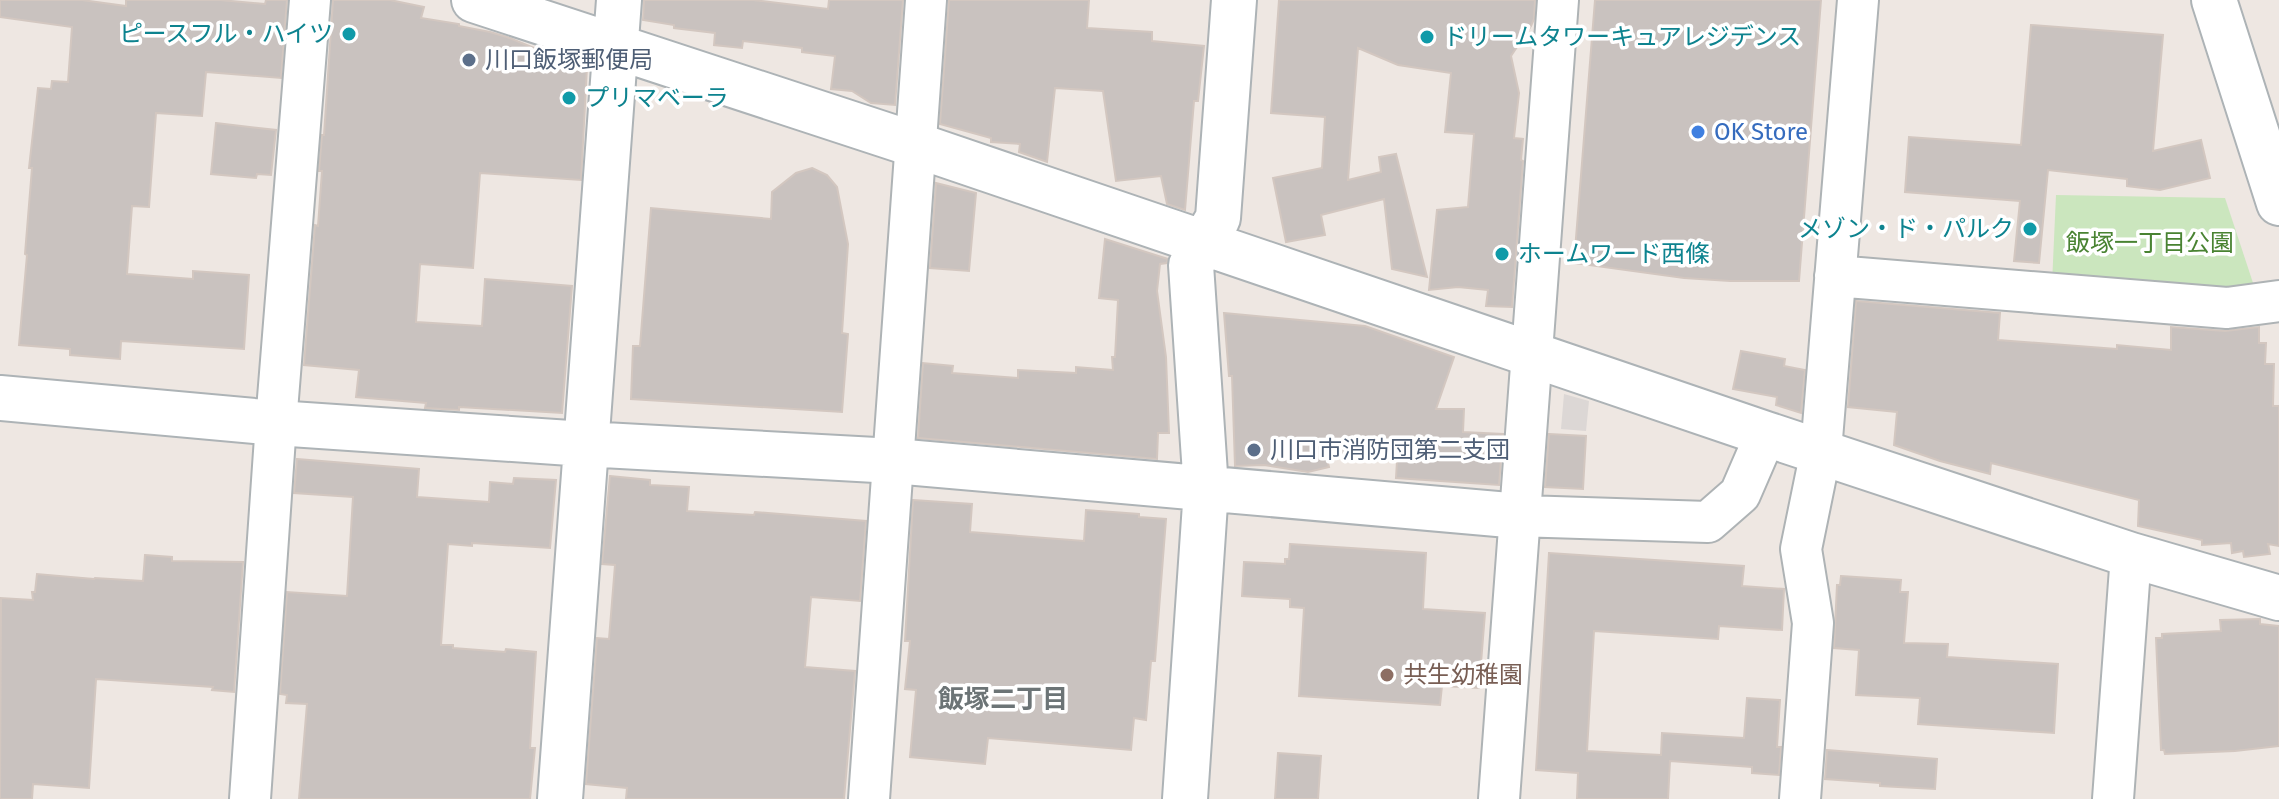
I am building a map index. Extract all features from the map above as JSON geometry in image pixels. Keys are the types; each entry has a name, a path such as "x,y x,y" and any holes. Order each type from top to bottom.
{"street":[{"path":"250,799 310,0"},
{"path":"474,0 1206,242 2131,555 2279,598"},
{"path":"560,799 619,0"},
{"path":"869,799 926,0"},
{"path":"1185,799 1206,489 1191,265 1218,218 1234,0"},
{"path":"1499,799 1558,0"},
{"path":"1800,799 1813,623 1801,549 1821,451 1858,0"},
{"path":"2214,0 2272,154 2279,203"},
{"path":"1835,276 2227,308 2279,301"},
{"path":"0,398 276,423 894,461 1520,516 1708,522 1740,494 1766,434"},
{"path":"2113,799 2131,555"}],"shaded area":[{"path":"1564,394 1589,401 1586,431 1561,429"}],"green space":[{"name":"飯塚一丁目公園","path":"2056,195 2225,198 2257,295 2052,284"}],"building":[{"path":"0,0 82,0 126,6 126,0 220,0 265,4 266,0 287,0 281,78 206,72 202,116 156,113 149,207 132,206 127,274 193,279 193,271 249,275 244,349 121,341 120,359 70,355 70,349 19,345 32,168 29,168 38,88 51,89 52,81 68,82 72,27 0,17"},
{"path":"333,0 390,0 424,7 421,18 507,37 551,55 550,64 587,67 581,180 480,173 473,268 420,264 416,322 482,326 485,279 572,286 562,413 425,408 426,403 356,397 359,370 304,365 315,225 318,226 322,171 319,171"},
{"path":"644,0 753,0 828,9 829,0 903,0 895,105 871,103 852,91 831,89 835,56 802,52 802,48 743,41 742,48 714,45 715,33 643,20"},
{"path":"949,0 1089,0 1087,28 1152,32 1152,41 1204,46 1198,101 1194,101 1185,210 1167,204 1161,176 1116,181 1103,91 1055,88 1047,162 1019,152 1020,144 991,142 991,138 940,124"},
{"path":"1279,0 1535,0 1531,26 1511,56 1519,93 1514,138 1523,139 1512,307 1486,306 1488,290 1458,287 1429,290 1437,210 1468,207 1474,134 1445,132 1451,73 1398,65 1358,48 1348,180 1381,172 1379,157 1396,154 1427,277 1392,269 1384,199 1321,215 1325,235 1286,242 1273,178 1322,168 1325,117 1271,113"},
{"name":"OK Store","path":"1595,0 1821,0 1799,281 1684,278 1574,263"},
{"path":"2031,25 2163,35 2153,151 2201,140 2210,178 2160,190 2127,186 2127,179 2048,170 2039,263 2014,261 2020,201 1905,192 1909,137 2021,145"},
{"path":"216,123 276,130 271,175 257,174 256,178 211,174"},
{"path":"812,168 827,175 837,187 848,244 842,333 848,334 842,412 631,399 633,346 640,346 651,208 771,219 772,192 796,173"},
{"path":"936,183 976,193 969,271 930,268"},
{"path":"1105,239 1168,259 1167,263 1160,264 1157,291 1166,357 1169,433 1158,433 1157,459 918,438 923,363 953,366 952,373 1018,378 1018,370 1076,373 1076,367 1113,370 1118,300 1099,298"},
{"path":"1856,301 2000,313 1998,340 2117,349 2117,345 2171,350 2171,327 2225,331 2259,327 2259,343 2266,343 2265,364 2274,364 2273,406 2279,406 2279,546 2268,544 2270,554 2244,557 2243,551 2232,553 2231,543 2202,545 2202,540 2138,526 2139,500 1991,463 1990,474 1894,445 1897,412 1848,407"},
{"path":"1224,313 1365,326 1454,357 1436,409 1464,409 1463,432 1503,434 1499,485 1396,478 1397,461 1326,455 1329,467 1308,472 1264,465 1235,466 1232,376 1229,376"},
{"path":"1741,351 1785,359 1784,366 1805,370 1801,413 1776,405 1777,397 1733,389"},
{"path":"1549,434 1586,436 1583,489 1545,487"},
{"path":"297,459 419,469 417,497 489,502 490,482 513,484 514,478 556,480 550,548 448,544 441,645 536,652 530,748 535,748 530,799 299,799 307,704 286,703 287,695 280,694 287,592 347,596 353,497 294,493"},
{"path":"610,476 650,480 650,485 689,487 687,511 754,515 755,512 866,521 860,601 811,597 805,667 855,671 844,799 626,799 627,788 586,784 597,638 609,639 615,565 602,564"},
{"path":"913,500 972,504 970,532 1084,541 1086,510 1166,519 1155,661 1151,661 1146,720 1134,718 1131,750 988,738 985,764 910,757 916,690 905,689 910,641 905,641"},
{"path":"1290,544 1426,553 1423,609 1485,613 1479,688 1442,686 1440,705 1299,696 1304,608 1290,607 1290,599 1242,596 1244,562 1285,564 1285,559 1289,559"},
{"path":"1549,553 1744,566 1742,586 1784,589 1782,630 1719,626 1718,639 1594,631 1587,751 1661,755 1662,733 1744,738 1747,698 1780,700 1779,775 1752,773 1752,767 1670,761 1668,799 1577,799 1578,773 1536,770"},
{"path":"145,555 172,557 172,561 243,562 234,692 212,690 213,687 96,679 89,788 33,784 32,799 0,799 1,598 33,600 37,574 143,581"},
{"path":"1841,576 1901,580 1900,592 1908,592 1904,643 1948,644 1947,657 2058,664 2054,733 1918,724 1920,698 1856,695 1859,650 1834,648 1837,585 1840,585"},
{"path":"2260,619 2260,624 2279,626 2279,746 2165,754 2161,750 2156,638 2162,638 2162,634 2221,631 2220,620"},
{"path":"1827,750 1937,759 1935,789 1825,779"},
{"path":"1278,753 1321,756 1318,799 1275,799"}],"place":[{"name":"ピースフル・ハイツ","path":"349,34"},
{"name":"ドリームタワーキュアレジデンス","path":"1427,37"},
{"name":"川口飯塚郵便局","path":"469,60"},
{"name":"プリマベーラ","path":"569,98"},
{"name":"OK Store","path":"1698,132"},
{"name":"メゾン・ド・パルク","path":"2030,229"},
{"name":"ホームワード西條","path":"1502,254"},
{"name":"川口市消防団第二支団","path":"1254,450"},
{"name":"共生幼稚園","path":"1387,675"}],"district":[{"name":"飯塚二丁目","path":"1003,699"}]}
